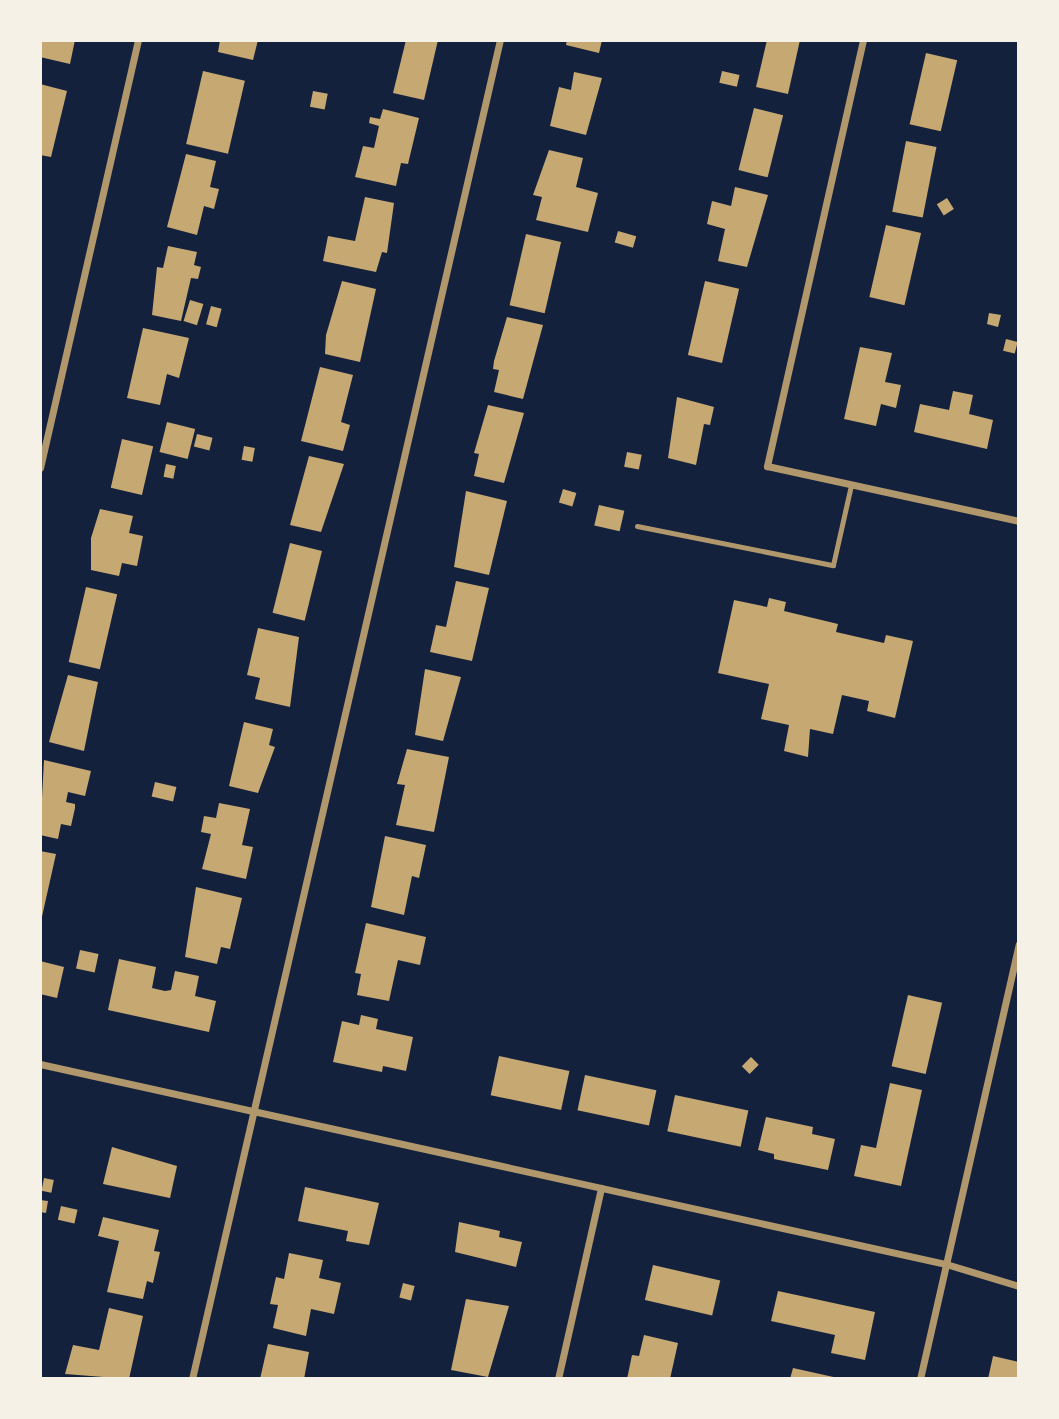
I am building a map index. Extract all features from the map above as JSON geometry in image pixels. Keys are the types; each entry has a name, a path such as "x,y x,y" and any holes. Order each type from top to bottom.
{"street":[{"path":"40,468 138,40"},
{"path":"192,1379 500,40"},
{"path":"863,40 767,466 1019,521"},
{"path":"920,1379 1019,944"},
{"path":"40,1064 946,1264 1019,1286"},
{"path":"558,1379 601,1188"}],"lane":[{"path":"637,526 833,565 851,485"}],"building":[{"path":"40,40 75,40 70,64 40,57"},
{"path":"220,40 258,40 253,60 218,52"},
{"path":"406,40 438,40 424,100 393,93"},
{"path":"567,40 602,40 599,53 566,45"},
{"path":"767,40 800,40 788,94 756,87"},
{"path":"926,53 957,60 941,131 910,124"},
{"path":"203,71 245,81 228,154 186,144"},
{"path":"722,71 740,75 737,87 719,83"},
{"path":"574,72 602,78 586,135 550,126 559,87 571,90"},
{"path":"40,84 67,91 51,157 40,155"},
{"path":"313,91 328,94 325,110 310,107"},
{"path":"754,108 783,115 768,177 739,170"},
{"path":"383,109 419,118 408,164 401,163 396,186 355,177 363,146 374,148 379,126 369,123 370,117 380,119"},
{"path":"906,141 936,147 923,218 892,212"},
{"path":"549,150 583,158 576,187 598,193 588,232 536,220 542,197 533,195"},
{"path":"186,154 216,161 210,187 219,189 214,209 204,206 197,235 167,227"},
{"path":"735,187 768,195 747,267 718,261 725,229 707,224 712,201 731,206"},
{"path":"365,197 394,203 387,253 382,252 376,272 323,261 328,236 355,241"},
{"path":"947,198 954,209 944,215 937,204"},
{"path":"886,225 921,233 904,305 869,297"},
{"path":"618,231 636,236 633,248 615,243"},
{"path":"526,234 561,242 545,313 510,305"},
{"path":"168,246 197,252 194,265 201,267 198,279 191,278 181,321 152,315 157,267 163,268"},
{"path":"342,281 376,289 360,362 325,354 326,335"},
{"path":"705,281 739,289 722,363 688,355"},
{"path":"190,300 203,304 197,325 184,321"},
{"path":"211,306 222,309 217,327 206,324"},
{"path":"989,313 1001,315 998,327 987,324"},
{"path":"507,317 543,325 523,399 494,392 499,370 493,369 494,361"},
{"path":"143,328 189,338 179,378 167,374 160,405 127,398"},
{"path":"1006,339 1018,342 1015,354 1003,351"},
{"path":"860,347 892,353 885,382 901,385 896,408 881,404 876,426 844,419"},
{"path":"320,367 353,375 341,422 350,425 343,451 301,441"},
{"path":"953,391 973,395 969,414 993,420 987,449 914,432 920,404 949,410"},
{"path":"677,397 714,407 710,425 704,424 696,465 668,458"},
{"path":"488,405 524,413 504,483 474,476 479,454 474,453"},
{"path":"167,422 195,429 188,459 160,452"},
{"path":"197,434 213,438 209,450 194,447"},
{"path":"122,439 153,446 142,495 111,488"},
{"path":"244,446 255,448 252,462 242,460"},
{"path":"627,452 642,455 639,470 624,467"},
{"path":"309,456 344,464 321,532 290,525"},
{"path":"166,464 176,466 173,479 164,477"},
{"path":"563,489 576,493 572,506 559,502"},
{"path":"466,491 507,501 489,575 454,567"},
{"path":"599,505 624,511 620,531 594,525"},
{"path":"100,509 133,516 129,533 143,536 137,566 122,563 119,576 91,570 91,538"},
{"path":"290,543 322,551 305,621 273,613"},
{"path":"456,581 489,588 472,661 430,652 436,625 446,627"},
{"path":"86,587 117,594 100,669 69,662"},
{"path":"769,598 786,602 784,611 838,624 836,632 884,643 886,635 913,641 895,718 867,711 869,701 842,695 833,734 810,729 808,757 784,751 789,725 761,719 769,684 718,673 734,600 767,607"},
{"path":"258,628 299,637 290,707 255,699 260,678 247,675"},
{"path":"425,669 461,677 443,741 415,735"},
{"path":"68,675 98,682 84,751 49,742"},
{"path":"244,722 273,729 269,745 275,747 258,793 229,786"},
{"path":"407,749 449,757 434,832 396,825 405,785 397,784"},
{"path":"44,760 91,771 85,796 68,792 66,802 75,804 75,808 71,826 61,824 58,839 40,835"},
{"path":"155,782 176,787 173,802 152,797"},
{"path":"219,803 250,809 242,845 253,847 246,879 202,869 211,834 201,832 204,816 216,818"},
{"path":"385,836 426,845 419,878 412,876 404,915 371,907"},
{"path":"40,851 56,854 41,921 40,921"},
{"path":"196,887 242,898 230,949 221,947 217,964 185,957"},
{"path":"366,923 426,937 420,965 398,960 389,1001 357,995 361,974 355,973"},
{"path":"80,950 99,954 95,973 76,969"},
{"path":"119,959 156,967 152,988 165,991 171,990 175,971 199,976 195,996 216,1001 209,1032 108,1010"},
{"path":"40,961 64,967 57,998 40,994"},
{"path":"908,995 942,1003 926,1074 892,1066"},
{"path":"361,1015 378,1019 376,1029 413,1037 406,1071 383,1066 382,1072 333,1062 342,1021 359,1025"},
{"path":"499,1056 569,1071 561,1110 491,1095"},
{"path":"751,1057 759,1065 750,1074 742,1066"},
{"path":"585,1075 656,1090 649,1125 578,1110"},
{"path":"890,1083 922,1090 901,1186 854,1176 861,1145 876,1148"},
{"path":"675,1095 748,1111 741,1147 667,1131"},
{"path":"766,1117 813,1127 812,1134 835,1139 828,1170 774,1159 774,1154 758,1150"},
{"path":"112,1147 177,1166 170,1198 103,1184"},
{"path":"44,1178 54,1180 51,1193 42,1191"},
{"path":"305,1187 379,1203 369,1245 346,1241 348,1231 298,1221"},
{"path":"40,1200 48,1201 46,1213 40,1212"},
{"path":"61,1206 78,1210 74,1223 58,1220"},
{"path":"103,1217 159,1230 154,1251 160,1252 153,1283 147,1281 143,1299 107,1292 119,1241 98,1236"},
{"path":"459,1222 500,1231 499,1237 522,1242 516,1267 455,1252"},
{"path":"289,1253 323,1260 319,1278 341,1283 334,1314 311,1309 306,1336 273,1328 278,1305 270,1304 276,1277 284,1279"},
{"path":"653,1265 720,1281 712,1316 645,1300"},
{"path":"403,1283 415,1286 411,1300 399,1298"},
{"path":"778,1291 875,1312 865,1360 831,1353 835,1335 771,1321"},
{"path":"466,1299 509,1306 488,1377 451,1370"},
{"path":"109,1308 143,1316 129,1379 65,1374 73,1345 99,1350"},
{"path":"644,1335 678,1343 670,1379 627,1379 632,1355 639,1356"},
{"path":"268,1344 309,1352 304,1379 260,1379"},
{"path":"993,1356 1019,1362 1019,1379 988,1379"},
{"path":"793,1368 838,1378 838,1379 790,1379"}]}
